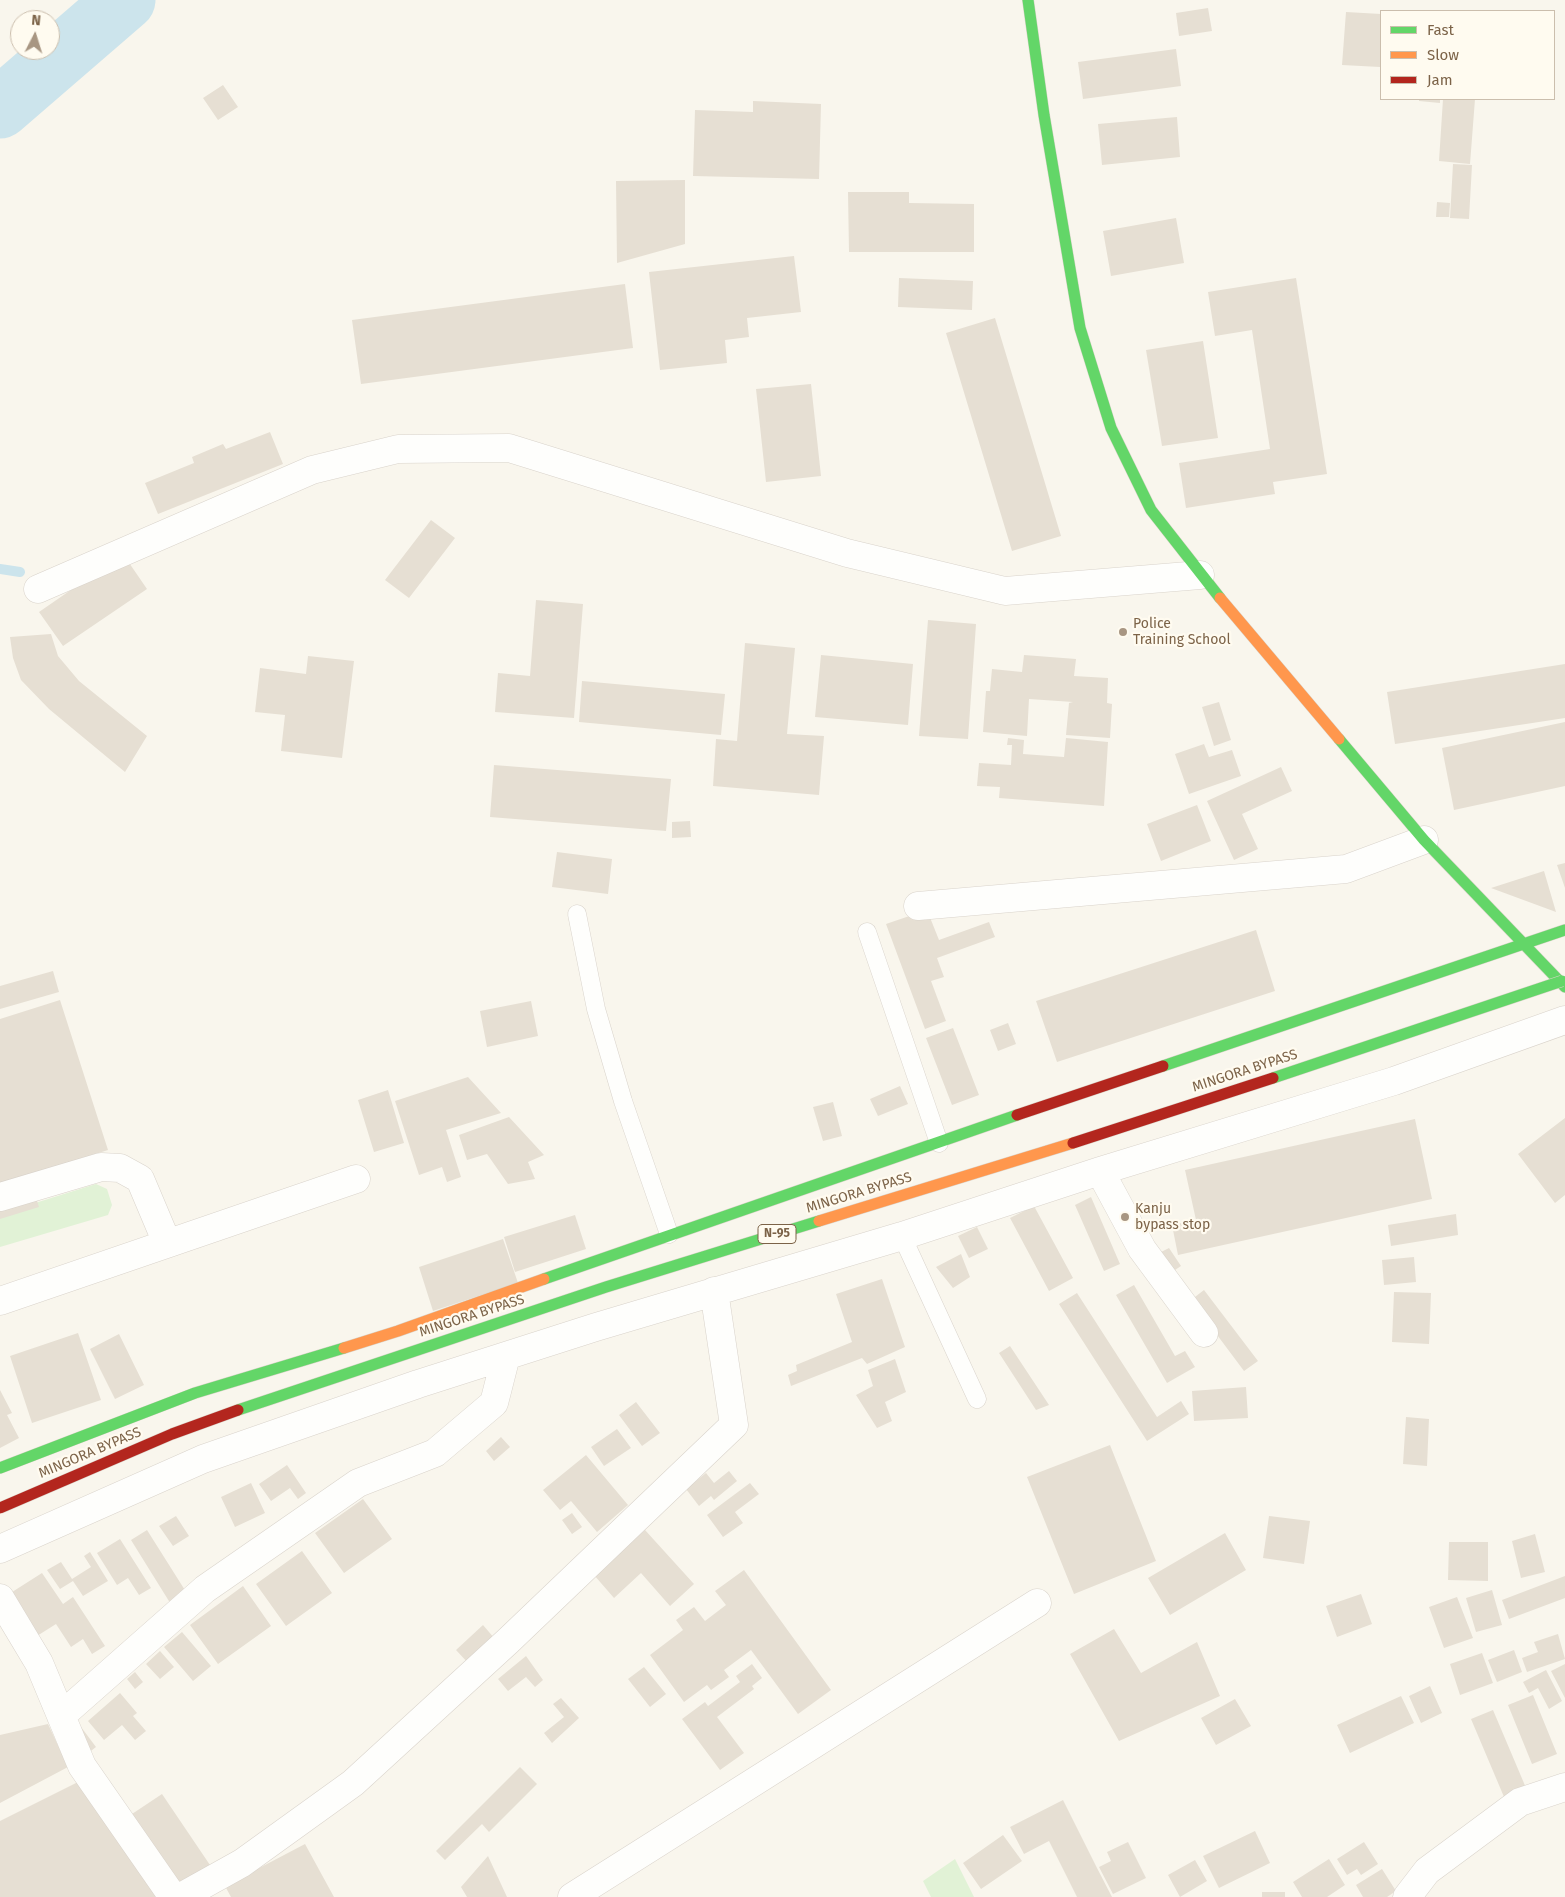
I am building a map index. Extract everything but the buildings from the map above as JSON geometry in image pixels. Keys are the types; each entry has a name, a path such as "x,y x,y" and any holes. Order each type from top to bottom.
{"main road":[{"path":"1028,0 1044,115 1080,328 1111,428 1152,510 1200,575 1424,840 1522,944 1563,984"},
{"path":"0,1468 195,1394 398,1331 564,1274 669,1234 1565,930"},
{"name":"MINGORA BYPASS","path":"0,1508 172,1434 268,1399 606,1288 1091,1137 1563,984"}],"street":[{"path":"38,589 312,470 398,450 509,448 847,553 1005,591 1200,575"},
{"path":"918,906 1346,869 1424,840"},
{"path":"0,1549 203,1459 401,1390 714,1291 902,1236 1100,1171 1394,1082 1565,1020"},
{"path":"0,1197 101,1167 120,1168 140,1178 167,1243"},
{"path":"1100,1171 1142,1249 1204,1333"},
{"path":"0,1301 356,1179"},
{"path":"181,1897 242,1863 353,1782 508,1641 734,1426 714,1291"},
{"path":"61,1716 205,1589 358,1483 435,1453 494,1403 506,1356"},
{"path":"0,1598 39,1663 82,1766 173,1897"},
{"path":"572,1897 1037,1604"},
{"path":"1407,1897 1427,1872 1520,1802 1565,1787"}],"lane":[{"path":"577,914 596,1009 623,1101 669,1234"},
{"path":"867,932 940,1142"},
{"path":"902,1236 977,1399"}],"green space":[{"path":"96,1184 107,1189 112,1205 108,1215 0,1247 0,1214"},
{"path":"955,1859 974,1897 931,1897 923,1881"}],"waterway":[{"path":"0,108 125,0"},
{"path":"0,569 20,572"}],"traffic: fast":[{"path":"1028,0 1044,115 1080,328 1111,428 1151,510 1220,598"},
{"path":"1339,739 1424,840 1565,987"},
{"path":"1163,1066 1565,930"},
{"path":"1273,1078 1562,981"},
{"path":"544,1279 1017,1115"},
{"path":"238,1410 606,1287 819,1221"},
{"path":"0,1468 195,1393 344,1348"}],"traffic: slow":[{"path":"1220,598 1339,739"},
{"path":"819,1221 1073,1143"},
{"path":"344,1348 398,1331 544,1279"}],"traffic: jam":[{"path":"1017,1115 1163,1066"},
{"path":"1073,1143 1273,1078"},
{"path":"0,1508 172,1434 238,1410"}],"place":[{"name":"Police Training School","path":"1123,632"},
{"name":"Kanju bypass stop","path":"1125,1217"}]}
